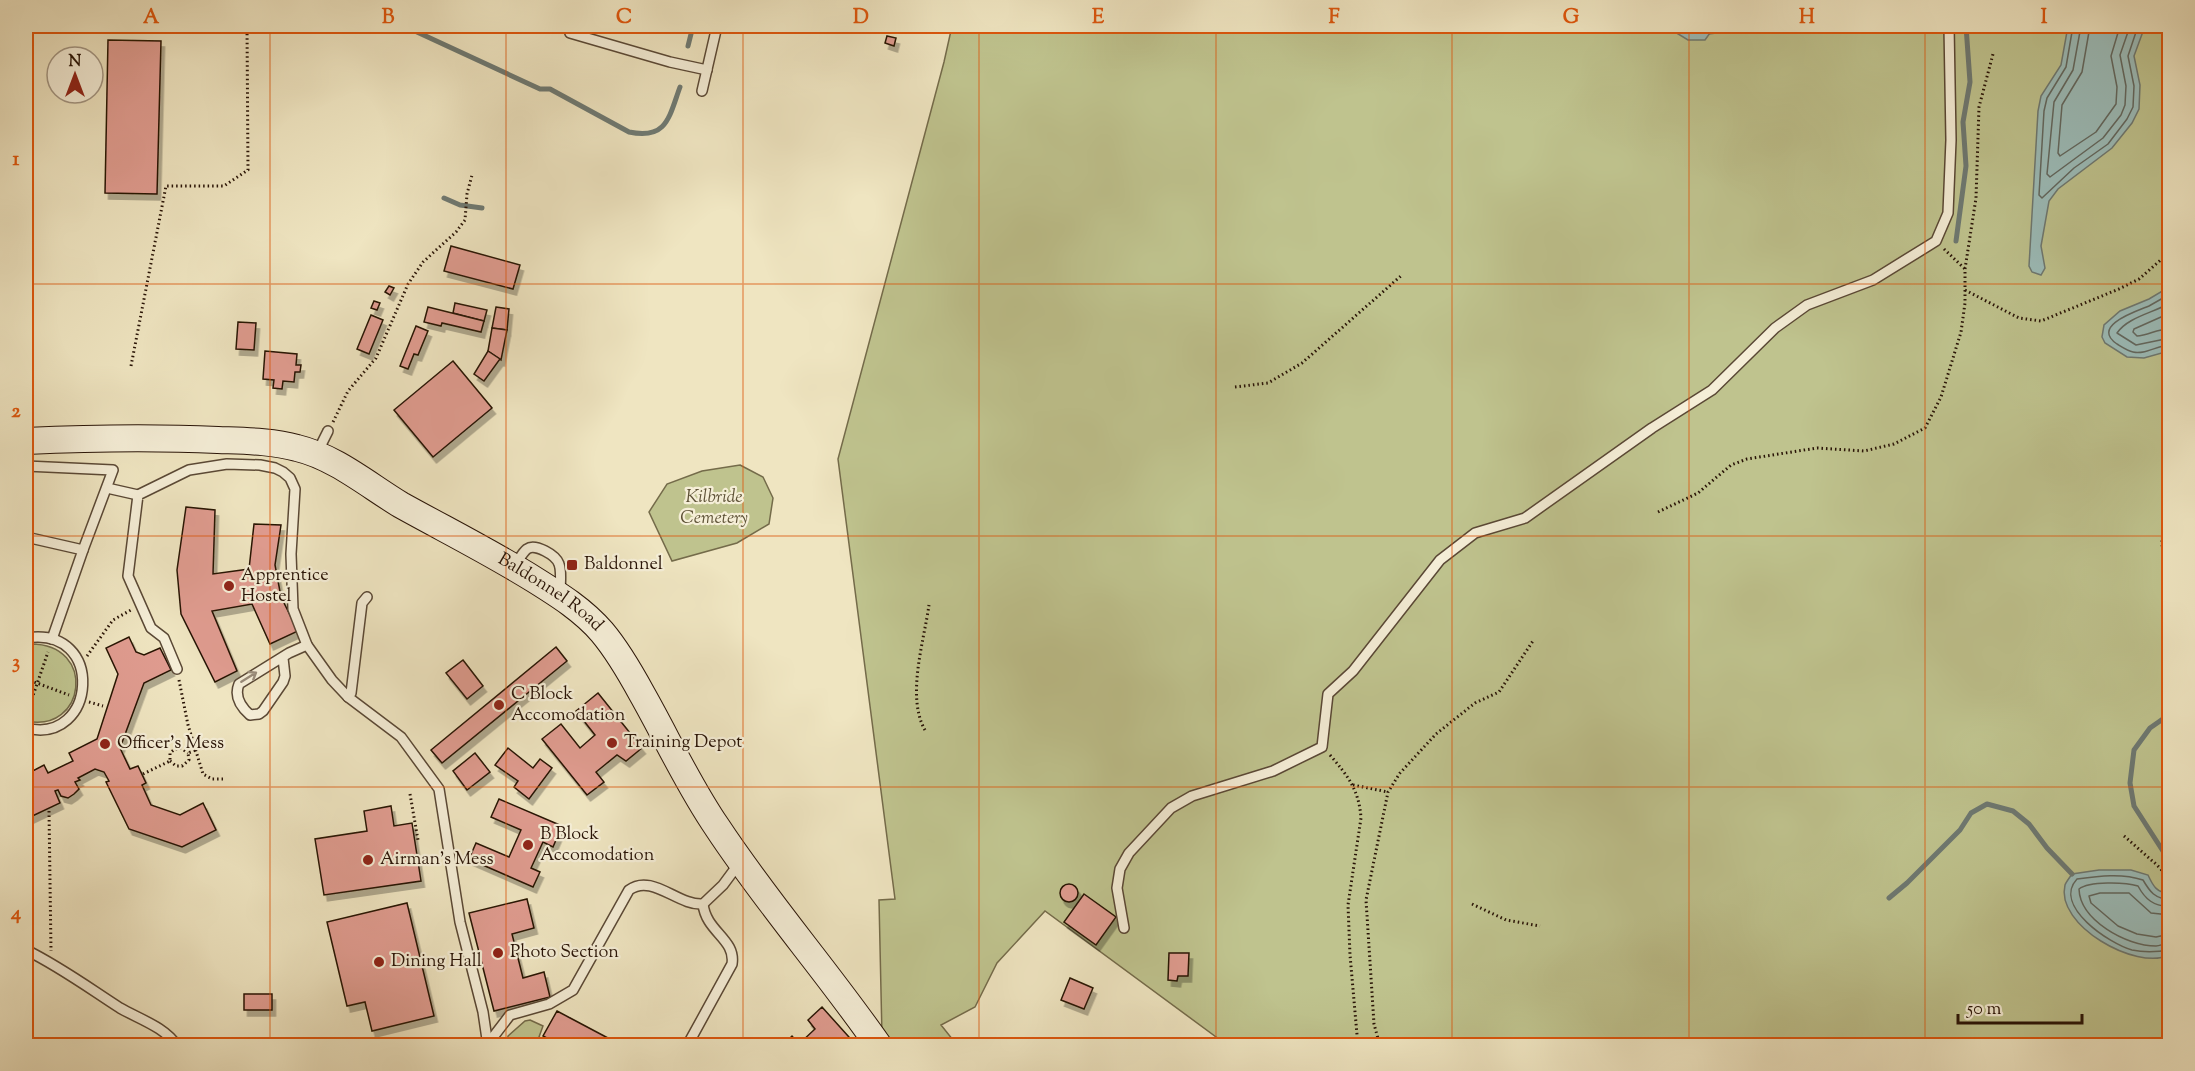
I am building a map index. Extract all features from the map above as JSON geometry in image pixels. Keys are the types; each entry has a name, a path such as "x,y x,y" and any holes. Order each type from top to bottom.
{"street":[{"name":"Baldonnel Road","path":"26,441 113,437 201,439 287,445 316,455 561,596 590,620 617,650 689,783 740,861 842,992 879,1045"}],"lane":[{"path":"702,90 717,26"},
{"path":"1124,928 1117,888 1120,868 1129,853 1171,808 1192,796 1273,771 1322,747 1328,693 1353,671 1440,560 1475,533 1526,518 1652,428 1712,390 1775,328 1807,305 1873,280 1936,241 1948,213 1951,140 1949,26"},
{"path":"570,33 670,62 707,70"},
{"path":"316,455 328,431"},
{"path":"107,488 138,495 189,470 238,464 260,465 283,472 290,478 295,489 291,554 293,609 307,645 332,680 348,697 401,737 439,789 460,922 483,1012 488,1045"},
{"path":"26,466 113,470 52,639"},
{"path":"138,495 128,576 151,628 164,638 177,669"},
{"path":"26,537 83,550"},
{"path":"348,697 351,693 363,603 367,597"},
{"path":"26,638 40,636 64,645 78,661 83,675 81,699 70,716 61,723 46,729 26,728"},
{"path":"283,658 285,676 283,682 263,711 250,715 243,708 237,693 239,684 283,658 307,645"},
{"path":"703,904 723,885 740,861"},
{"path":"480,1046 488,1045 510,1015 549,1004 573,990 629,890 636,885 655,887 686,901 703,904"},
{"path":"687,1046 732,964 733,957 729,946 711,927 704,914 703,904"},
{"path":"26,950 50,962 123,1009 171,1036 177,1046"},
{"path":"365,1046 408,1043 441,1046"}],"path":[{"path":"131,366 166,186 224,186 248,170 247,26"},
{"path":"1658,512 1698,493 1731,465 1747,459 1816,448 1864,451 1894,444 1925,428 1941,397 1961,332 1965,269 1976,198 1979,107 1993,54"},
{"path":"328,431 348,391 376,358 408,284 423,262 456,232 465,220 467,194 472,175"},
{"path":"1936,241 1965,269"},
{"path":"1965,290 2019,318 2041,321 2139,279 2169,252"},
{"path":"1235,387 1268,383 1302,363 1402,275"},
{"path":"2169,510 2161,551 2169,574"},
{"path":"78,661 85,658 113,620 141,605"},
{"path":"926,730 918,711 917,694 918,666 929,605"},
{"path":"26,716 52,639"},
{"path":"1380,1046 1374,1024 1366,900 1388,792 1400,773 1436,734 1475,704 1499,692 1533,640"},
{"path":"177,669 188,725 203,774 212,779 224,779"},
{"path":"26,679 103,706"},
{"path":"1322,747 1353,785 1360,804 1361,818 1348,905 1358,1046"},
{"path":"181,748 188,753 189,760 182,766 176,766 170,761 170,753 175,749 181,748"},
{"path":"188,753 196,750"},
{"path":"143,774 170,761"},
{"path":"1353,785 1388,792"},
{"path":"410,794 418,840"},
{"path":"49,811 50,962"},
{"path":"2124,836 2169,879"},
{"path":"1473,904 1506,920 1540,926"}],"green space":[{"path":"952,26 2169,26 2169,1045 1227,1045 1045,911 997,963 975,1007 941,1025 957,1045 889,1045 882,1037 879,900 895,899 838,459"},
{"name":"Kilbride Cemetery","path":"740,465 763,477 773,498 769,524 737,543 672,561 649,512 667,484 702,471"},
{"path":"26,645 52,648 66,658 74,672 76,687 71,702 61,714 46,721 26,721"},
{"path":"530,1020 543,1026 539,1037 552,1045 507,1045 508,1036 525,1021"}],"water":[{"path":"1665,26 1715,26 1705,40 1688,40"},
{"path":"2068,26 2145,26 2134,56 2140,85 2139,109 2132,123 2112,148 2058,189 2049,201 2041,246 2045,268 2041,275 2032,272 2029,266 2038,111 2041,96 2061,65"},
{"path":"2169,287 2169,351 2144,358 2127,357 2105,343 2102,337 2104,325 2120,311 2149,299"},
{"path":"2099,870 2131,870 2148,875 2156,888 2161,892 2169,893 2169,955 2155,958 2137,956 2119,950 2101,941 2072,915 2065,900 2066,882 2072,874"}],"building":[{"path":"887,36 896,38 894,46 885,43"},
{"path":"108,40 161,41 157,194 105,193"},
{"path":"451,246 520,265 513,289 444,271"},
{"path":"389,286 394,288 390,295 385,292"},
{"path":"374,301 380,303 377,310 371,308"},
{"path":"455,303 487,310 484,321 453,313"},
{"path":"428,307 484,321 481,332 442,323 441,326 424,322"},
{"path":"496,307 509,309 507,330 492,328"},
{"path":"371,315 383,320 369,354 357,349"},
{"path":"238,322 256,323 254,350 236,349"},
{"path":"416,326 428,331 418,355 414,354 408,369 400,366"},
{"path":"492,328 507,330 501,360 488,351"},
{"path":"265,351 297,354 296,365 301,365 300,372 295,372 294,382 283,381 282,389 273,388 274,380 263,379"},
{"path":"488,351 500,359 484,381 474,374"},
{"path":"453,361 492,408 433,457 394,410"},
{"name":"Apprentice Hostel","path":"186,507 215,510 213,574 249,569 254,524 281,525 275,565 281,597 298,631 270,644 252,604 212,611 237,671 215,682 181,614 177,570"},
{"name":"Officer's Mess","path":"129,637 136,652 144,655 160,648 171,670 144,683 120,748 130,769 138,766 146,783 142,785 151,805 180,815 203,803 216,830 182,847 129,829 106,782 109,781 104,772 95,769 78,778 80,780 75,782 79,789 74,794 68,798 61,796 58,790 55,791 60,803 26,819 26,767 29,773 44,765 48,773 73,761 69,753 97,739 118,674 106,648"},
{"name":"C Block Accomodation","path":"556,647 567,661 442,763 431,750"},
{"path":"463,660 483,686 467,699 446,673"},
{"name":"Training Depot","path":"598,693 642,748 626,761 617,755 596,772 604,782 587,795 542,739 561,724 580,748 595,735 576,711"},
{"path":"508,748 533,768 540,759 552,768 529,799 514,787 518,781 495,765"},
{"path":"475,753 490,772 467,790 453,771"},
{"name":"B Block Accomodation","path":"499,799 562,826 553,847 543,842 531,868 540,872 533,887 469,859 476,843 509,857 521,830 491,817"},
{"name":"Airman's Mess","path":"391,806 394,826 412,823 421,881 324,895 315,839 367,831 364,811"},
{"path":"1069,884 1075,887 1078,893 1075,899 1069,902 1063,899 1060,893 1063,887"},
{"path":"1084,894 1116,917 1096,945 1064,922"},
{"name":"Photo Section","path":"527,899 534,928 512,934 523,978 544,972 550,997 494,1011 469,913"},
{"name":"Dining Hall","path":"407,903 434,1016 372,1031 365,1002 347,1006 327,922"},
{"path":"1169,953 1189,953 1188,976 1178,976 1177,981 1168,980"},
{"path":"1070,978 1093,988 1084,1009 1061,1000"},
{"path":"244,994 272,994 272,1010 244,1010"},
{"path":"822,1007 857,1046 826,1046 825,1044 823,1046 782,1046 792,1036 799,1044 815,1029 808,1020"},
{"path":"557,1011 623,1046 562,1046 543,1036"}],"waterway":[{"path":"404,26 540,89 550,89 629,132 651,133 665,124 680,87"},
{"path":"688,46 693,26"},
{"path":"1710,32 1762,26"},
{"path":"1956,241 1966,166 1963,122 1970,82 1966,26"},
{"path":"444,198 460,205 482,208"},
{"path":"2170,714 2150,728 2134,750 2130,783 2134,806 2170,862"},
{"path":"1889,898 1960,830 1971,813 1987,804 2013,811 2029,824 2047,848 2072,874"},
{"path":"1848,1046 1851,1043"}],"place":[{"name":"Baldonnel","path":"572,565"},
{"name":"Apprentice Hostel","path":"229,586"},
{"name":"C Block Accomodation","path":"499,705"},
{"name":"Training Depot","path":"612,743"},
{"name":"Officer's Mess","path":"105,744"},
{"name":"B Block Accomodation","path":"528,845"},
{"name":"Airman's Mess","path":"368,860"},
{"name":"Photo Section","path":"498,953"},
{"name":"Dining Hall","path":"379,962"}]}
